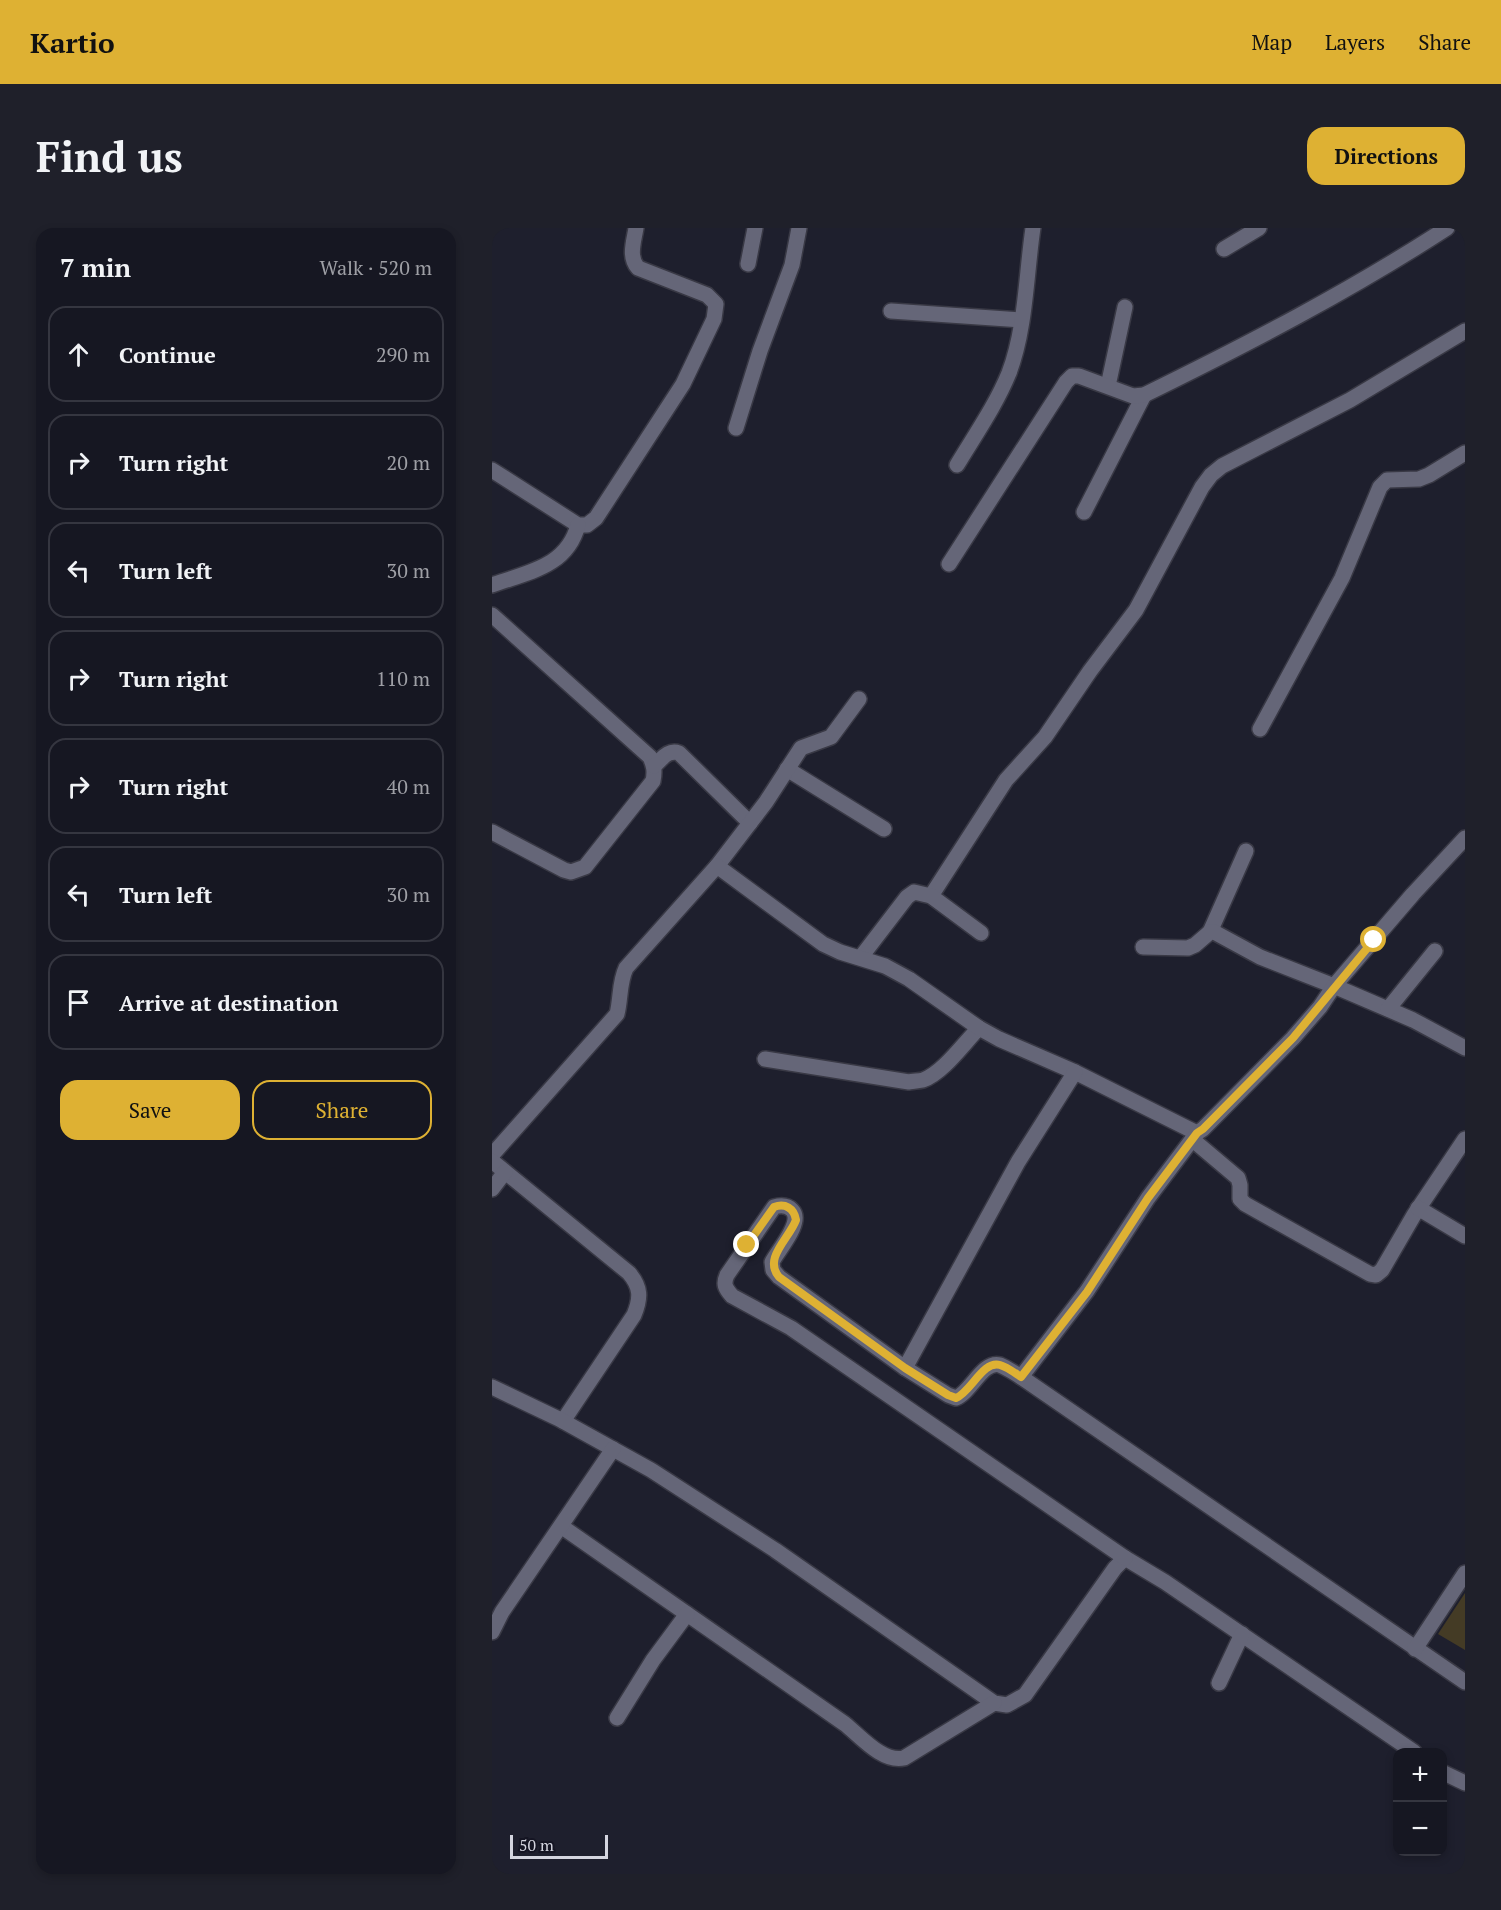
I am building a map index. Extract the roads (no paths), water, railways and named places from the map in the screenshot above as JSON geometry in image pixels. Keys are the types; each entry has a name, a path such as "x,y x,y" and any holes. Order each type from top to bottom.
{"street":[{"path":"492,470 578,525 587,525 596,518 684,384 716,311 716,303 708,296 638,268 633,263 632,257 636,228"},
{"path":"748,264 755,228"},
{"path":"736,428 760,351 792,265 799,228"},
{"path":"957,465 991,408 1009,372 1021,320 1033,228"},
{"path":"1224,249 1259,228"},
{"path":"949,564 1072,376 1079,376 1133,396 1144,395 1279,328 1448,228"},
{"path":"1108,386 1125,307"},
{"path":"891,310 1021,320"},
{"path":"931,896 1006,780 1045,737 1090,671 1136,610 1202,487 1211,475 1222,466 1350,400 1465,331"},
{"path":"1084,512 1144,395"},
{"path":"1260,729 1342,578 1380,487 1387,480 1429,475 1465,453"},
{"path":"492,585 548,565 568,548 574,539 578,525"},
{"path":"492,615 650,757 654,766 653,781 585,867 577,871 564,870 492,832"},
{"path":"492,1155 617,1014 621,1001 621,979 626,968 717,866 750,823 801,748 831,737 859,699"},
{"path":"654,766 668,753 673,751 679,753 750,823"},
{"path":"787,769 884,829"},
{"path":"1021,1377 1087,1292 1148,1198 1195,1137 1293,1038 1413,894 1465,838"},
{"path":"1143,947 1188,948 1210,933 1246,851"},
{"path":"717,866 823,944 840,952 885,966 979,1028 1075,1072 1195,1137 1238,1178 1240,1199 1245,1204 1370,1274 1376,1275 1382,1270 1418,1208 1465,1139"},
{"path":"861,957 907,897 914,892 931,896 981,933"},
{"path":"1210,933 1221,935 1260,957 1413,1020 1465,1048"},
{"path":"1388,1010 1435,951"},
{"path":"765,1059 909,1082 933,1075 979,1028"},
{"path":"905,1368 1018,1162 1075,1072"},
{"path":"492,1161 629,1272 640,1291 634,1315 563,1421"},
{"path":"492,1189 505,1172"},
{"path":"1408,1748 1165,1582 1125,1558 791,1328 732,1296 725,1288 724,1281 774,1207 781,1205 789,1208 795,1213 796,1220 772,1262 773,1270 779,1277 905,1368 956,1398 963,1395 985,1369 993,1364 1000,1365 1021,1377 1465,1682"},
{"path":"1418,1208 1465,1236"},
{"path":"492,1387 563,1421 651,1470 776,1550 994,1704 1007,1705 1024,1695 1115,1568 1125,1558"},
{"path":"492,1632 502,1612 614,1449"},
{"path":"561,1526 845,1724 883,1754 895,1760 904,1758 994,1704"},
{"path":"1415,1649 1465,1573"},
{"path":"617,1718 653,1660 687,1614"},
{"path":"1219,1683 1242,1635"},
{"path":"1447,1774 1465,1783"}]}
